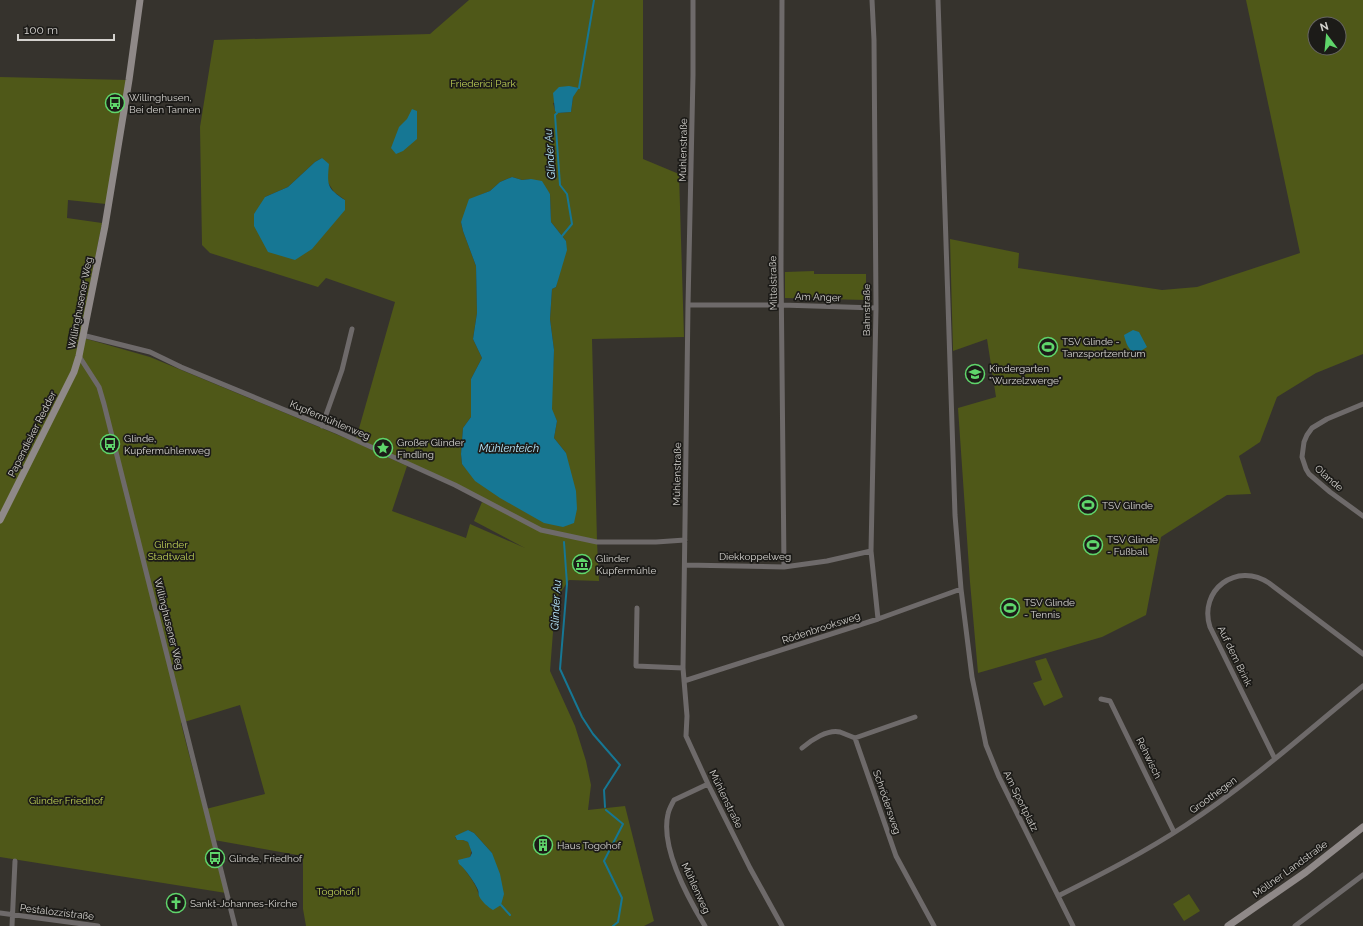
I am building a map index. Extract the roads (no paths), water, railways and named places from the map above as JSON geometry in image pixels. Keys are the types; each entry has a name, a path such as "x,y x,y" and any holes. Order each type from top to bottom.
{"street":[{"name":"Willinghusener Weg","path":"140,0 129,80 106,221 79,356 99,387 104,404 235,926"},
{"name":"Mühlenstraße","path":"693,0 683,668 687,716 686,736 750,868 782,926"},
{"name":"Mittelstraße","path":"782,0 781,268 784,567"},
{"name":"Bahnstraße","path":"872,0 874,56 876,308 871,551 878,619"},
{"name":"Am Sportplatz","path":"938,0 955,515 972,677 984,736 992,760 1073,926"},
{"name":"Am Anger","path":"688,305 782,305 876,308"},
{"path":"322,426 342,370 352,329"},
{"name":"Kupfermühlenweg","path":"82,335 150,352 181,367 322,426 455,485 541,530 597,542 656,542 685,540"},
{"name":"Papendieker Redder","path":"0,520 74,372 79,356"},
{"name":"Olande","path":"1363,404 1327,419 1312,428 1304,442 1302,457 1309,474 1330,492 1363,516"},
{"name":"Diekkoppelweg","path":"685,565 784,567 827,561 871,551"},
{"name":"Auf dem Brink","path":"1275,758 1210,627 1208,607 1211,597 1217,589 1224,582 1237,576 1250,575 1260,578 1269,583 1363,654"},
{"name":"Rödenbrooksweg","path":"684,681 878,619 962,589"},
{"path":"637,608 636,666 683,668"},
{"name":"Groothegen","path":"1058,896 1121,864 1174,832 1231,794 1363,686"},
{"name":"Rehwisch","path":"1101,699 1110,701 1174,832"},
{"path":"802,748 811,740 825,734 839,732 855,738 915,717"},
{"name":"Schrödersweg","path":"855,738 896,856 934,926"},
{"name":"Mühlenweg","path":"705,926 691,903 676,870 667,835 668,814 674,800 708,784"},
{"name":"Möllner Landstraße","path":"1228,926 1306,872 1363,827"},
{"path":"12,926 14,916 15,861"},
{"path":"1296,926 1303,924 1363,875"},
{"name":"Pestalozzistraße","path":"0,913 98,926"}],"water":[{"path":"569,86 579,88 573,97 571,112 557,113 555,111 553,93 559,87"},
{"path":"412,109 417,111 417,139 403,151 396,154 391,148 399,127 407,119"},
{"path":"322,158 329,164 328,182 332,189 345,200 345,210 312,249 295,260 268,252 254,226 254,214 265,197 288,187 315,162"},
{"name":"Mühlenteich","path":"512,177 522,180 531,179 542,181 550,194 551,222 566,241 567,250 556,287 552,289 550,319 554,350 552,409 557,421 554,438 566,453 576,491 577,509 574,523 563,527 544,523 500,498 475,481 462,464 461,454 463,428 471,417 471,379 482,358 473,339 477,313 476,266 461,222 469,199 490,191 500,182"},
{"path":"1133,330 1139,332 1147,347 1136,354 1129,348 1124,335"},
{"path":"468,830 474,833 492,853 500,874 504,894 501,905 493,910 487,906 479,896 475,884 467,872 459,864 458,860 470,857 472,853 468,842 457,840 455,836"}],"waterway":[{"name":"Glinder Au","path":"579,88 594,0"},
{"name":"Glinder Au","path":"557,113 555,115 560,185 567,194 572,224 562,236"},
{"path":"564,542 567,584 560,669 582,717 593,734 620,765 604,790 605,807"},
{"path":"606,810 623,824 604,861 622,898 618,922 613,926"},
{"path":"501,905 510,915"}],"place":[{"name":"Willinghusen, Bei den Tannen","path":"115,103"},
{"name":"TSV Glinde - Tanzsportzentrum","path":"1048,347"},
{"name":"Kindergarten \"Wurzelzwerge\"","path":"975,374"},
{"name":"Glinde, Kupfermühlenweg","path":"110,444"},
{"name":"Großer Glinder Findling","path":"383,448"},
{"name":"TSV Glinde","path":"1088,505"},
{"name":"TSV Glinde - Fußball","path":"1093,545"},
{"name":"Glinder Kupfermühle","path":"582,564"},
{"name":"TSV Glinde - Tennis","path":"1010,608"},
{"name":"Haus Togohof","path":"543,845"},
{"name":"Glinde, Friedhof","path":"215,858"},
{"name":"Sankt-Johannes-Kirche","path":"176,903"}],"park label":[{"name":"Friederici Park","path":"483,83"},
{"name":"Glinder Stadtwald","path":"171,550"},
{"name":"Glinder Friedhof","path":"66,800"},
{"name":"Togohof I","path":"338,891"}]}
